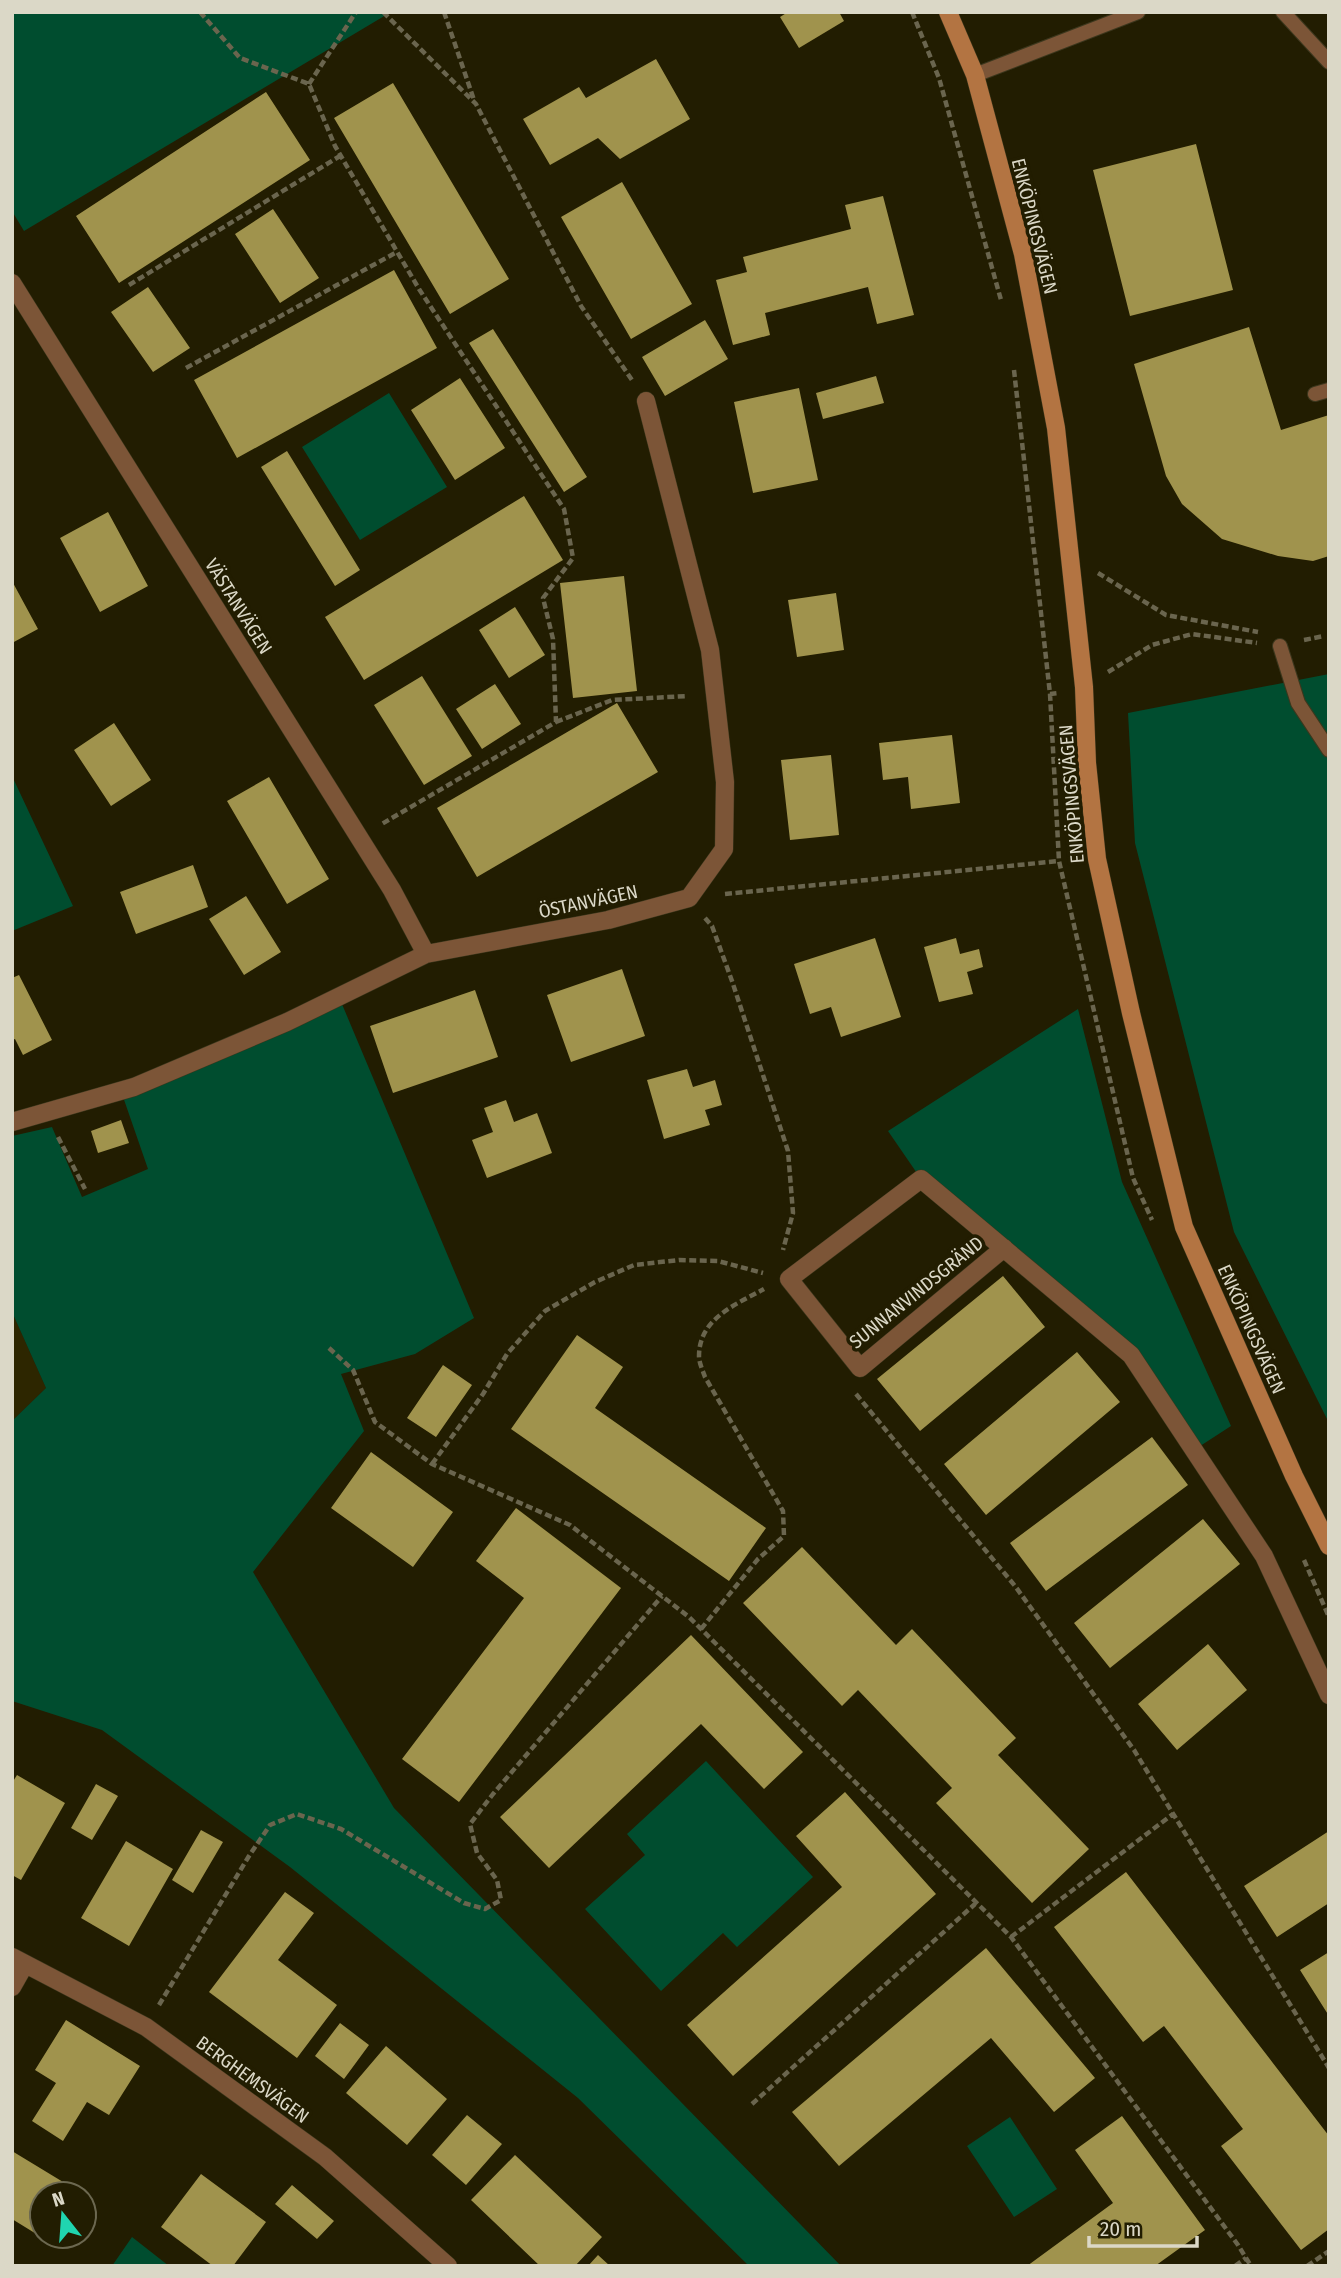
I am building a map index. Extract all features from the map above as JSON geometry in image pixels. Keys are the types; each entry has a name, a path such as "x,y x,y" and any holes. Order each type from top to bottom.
{"street":[{"name":"ENKÖPINGSVÄGEN","path":"948,12 975,75 1023,254 1056,428 1084,687 1087,763 1097,859 1131,1013 1184,1227 1294,1476 1329,1546"},
{"name":"VÄSTANVÄGEN","path":"12,283 392,890 426,954"},
{"path":"646,401 710,650 725,782 724,849 689,898"},
{"name":"ÖSTANVÄGEN","path":"12,1122 134,1087 286,1022 426,954 608,920 689,898"},
{"name":"SUNNANVINDSGRÄND","path":"1004,1248 860,1368 789,1279 921,1180 1004,1248 1132,1355 1264,1556 1329,1695"},
{"path":"12,1987 19,1960"},
{"name":"BERGHEMSVÄGEN","path":"19,1960 146,2026 325,2157 448,2266"}],"lane":[{"path":"975,75 1138,12"},
{"path":"1283,12 1329,62"},
{"path":"1280,646 1298,704 1329,750"}],"path":[{"path":"200,12 240,58 309,84 341,156 397,252 564,509 573,558 543,598 553,639 556,722"},
{"path":"309,84 356,12"},
{"path":"383,12 476,104"},
{"path":"444,12 476,104 581,306 646,401"},
{"path":"912,12 939,78 1003,306"},
{"path":"129,285 341,156"},
{"path":"187,368 397,252"},
{"path":"689,898 1059,862 1050,694 1013,360"},
{"path":"1069,552 1166,615 1241,631 1263,632"},
{"path":"1050,694 1084,687 1152,645 1192,634 1280,646 1326,636"},
{"path":"1296,635 1326,636"},
{"path":"359,838 556,722 612,700 715,695"},
{"path":"689,898 712,926 788,1151 793,1213 781,1256"},
{"path":"46,1114 85,1189"},
{"path":"432,1464 483,1394 507,1354 545,1311 595,1282 634,1265 679,1260 718,1261 767,1274 760,1282 771,1296"},
{"path":"701,1629 758,1559 784,1536 783,1511 705,1377 699,1357 704,1336 714,1320 726,1308 765,1288"},
{"path":"329,1348 353,1370 374,1422 432,1464 570,1525 701,1629 1011,1937 1251,2266"},
{"path":"848,1384 1015,1586 1134,1750 1329,2068"},
{"path":"146,2026 248,1856 270,1825 298,1814 341,1829 464,1903 485,1909 501,1900 497,1880 478,1853 470,1825 493,1794 662,1596"},
{"path":"1011,1937 1173,1814"},
{"path":"752,2104 975,1904"},
{"path":"1307,2266 1329,2251"},
{"path":"1235,2266 1246,2258"}],"shaded area":[{"path":"12,1312 46,1388 12,1421"}],"green space":[{"path":"12,12 391,12 24,231 12,211"},
{"path":"389,393 447,487 360,540 302,447"},
{"path":"1329,674 1329,1423 1234,1232 1135,843 1128,713"},
{"path":"12,776 73,906 12,931"},
{"path":"339,997 474,1318 415,1354 341,1374 364,1431 253,1572 394,1808 841,2266 749,2266 578,2098 290,1867 102,1730 12,1701 12,1421 46,1388 12,1312 12,1136 52,1127 82,1197 148,1169 121,1091"},
{"path":"1078,1009 1122,1182 1231,1426 1194,1450 1131,1355 921,1179 888,1131"},
{"path":"706,1761 813,1877 737,1947 723,1933 661,1991 585,1909 645,1855 627,1834"},
{"path":"1010,2117 1057,2189 1014,2217 967,2146"},
{"path":"132,2237 169,2266 112,2266"}],"building":[{"path":"788,12 839,12 844,21 799,48 780,17"},
{"path":"656,59 690,119 620,159 598,138 550,165 523,119 579,87 586,98"},
{"path":"393,83 509,279 450,314 334,118"},
{"path":"266,92 310,160 119,283 76,216"},
{"path":"1196,144 1233,290 1130,316 1093,170"},
{"path":"622,182 692,304 631,339 561,217"},
{"path":"883,196 914,315 877,324 868,287 765,313 770,335 733,345 716,280 747,272 743,257 851,229 845,205"},
{"path":"273,209 319,278 280,303 235,234"},
{"path":"394,270 437,348 237,458 194,380"},
{"path":"148,287 190,348 153,372 111,312"},
{"path":"705,320 728,359 665,396 642,357"},
{"path":"1249,327 1281,430 1329,415 1329,556 1313,561 1278,556 1222,539 1182,504 1166,476 1134,364"},
{"path":"493,329 587,477 564,492 469,343"},
{"path":"876,376 884,403 823,419 816,393"},
{"path":"460,378 505,448 455,480 411,410"},
{"path":"799,388 818,480 753,493 734,402"},
{"path":"287,451 360,570 335,586 261,467"},
{"path":"524,496 563,560 364,680 325,617"},
{"path":"108,512 148,586 100,612 60,538"},
{"path":"624,576 637,691 573,698 560,583"},
{"path":"12,581 38,629 12,643"},
{"path":"836,593 844,650 797,657 788,600"},
{"path":"515,607 545,655 509,678 479,630"},
{"path":"422,676 472,756 424,785 374,705"},
{"path":"495,684 521,724 482,749 456,709"},
{"path":"617,703 658,772 477,877 437,808"},
{"path":"114,723 151,780 111,806 74,750"},
{"path":"952,735 960,803 911,809 908,777 883,780 879,743"},
{"path":"831,755 839,835 790,840 781,760"},
{"path":"269,777 329,879 287,904 227,801"},
{"path":"193,865 208,907 136,934 120,892"},
{"path":"246,896 281,952 244,975 209,919"},
{"path":"875,938 901,1017 841,1037 831,1007 810,1014 794,964"},
{"path":"956,938 960,954 979,949 983,967 967,972 973,994 939,1002 924,947"},
{"path":"622,969 645,1036 571,1062 547,995"},
{"path":"19,975 52,1040 23,1055 15,1039 12,1040 12,978"},
{"path":"475,990 498,1057 393,1093 370,1026"},
{"path":"687,1069 693,1087 715,1080 722,1105 705,1110 710,1125 664,1139 647,1080"},
{"path":"506,1100 514,1122 537,1113 552,1153 487,1178 472,1140 493,1132 484,1108"},
{"path":"121,1120 129,1143 98,1153 91,1131"},
{"path":"1003,1276 1045,1327 920,1431 877,1379"},
{"path":"577,1335 623,1367 595,1408 766,1528 729,1581 511,1429"},
{"path":"1077,1352 1120,1402 986,1515 944,1464"},
{"path":"443,1365 472,1385 436,1437 407,1418"},
{"path":"1152,1437 1188,1485 1046,1591 1010,1543"},
{"path":"371,1452 453,1512 413,1567 331,1508"},
{"path":"516,1508 621,1588 459,1802 402,1759 524,1598 476,1561"},
{"path":"1203,1519 1240,1564 1110,1668 1074,1623"},
{"path":"802,1547 896,1645 912,1629 1016,1738 998,1755 1089,1849 1032,1903 936,1803 952,1788 858,1690 842,1706 743,1603"},
{"path":"691,1635 803,1752 764,1789 701,1724 549,1868 500,1817"},
{"path":"1208,1644 1247,1690 1177,1750 1138,1704"},
{"path":"17,1775 65,1803 21,1880 12,1875 12,1783"},
{"path":"96,1784 118,1796 92,1840 71,1828"},
{"path":"845,1792 936,1894 733,2076 687,2025 842,1887 796,1836"},
{"path":"201,1830 223,1842 193,1893 172,1880"},
{"path":"1329,1831 1329,1903 1277,1937 1244,1886"},
{"path":"126,1841 173,1869 129,1946 81,1918"},
{"path":"1126,1872 1329,2136 1329,2229 1301,2250 1221,2146 1243,2129 1164,2026 1143,2042 1054,1927"},
{"path":"285,1892 314,1913 278,1960 337,2005 297,2058 209,1992"},
{"path":"986,1948 1095,2078 1054,2112 991,2038 839,2166 792,2112"},
{"path":"1329,1952 1329,2016 1300,1970"},
{"path":"66,2020 140,2066 109,2115 87,2102 63,2141 32,2121 56,2083 35,2070"},
{"path":"340,2023 369,2045 344,2079 315,2056"},
{"path":"386,2046 447,2099 407,2145 346,2093"},
{"path":"467,2115 502,2144 466,2185 432,2155"},
{"path":"1122,2116 1205,2230 1155,2266 1027,2266 1113,2203 1075,2150"},
{"path":"12,2151 60,2180 28,2180 28,2229 12,2219"},
{"path":"515,2155 602,2237 575,2266 540,2266 471,2200"},
{"path":"201,2174 266,2222 233,2266 213,2266 161,2227"},
{"path":"292,2185 334,2221 317,2239 275,2204"},
{"path":"598,2255 610,2266 588,2266"}]}
